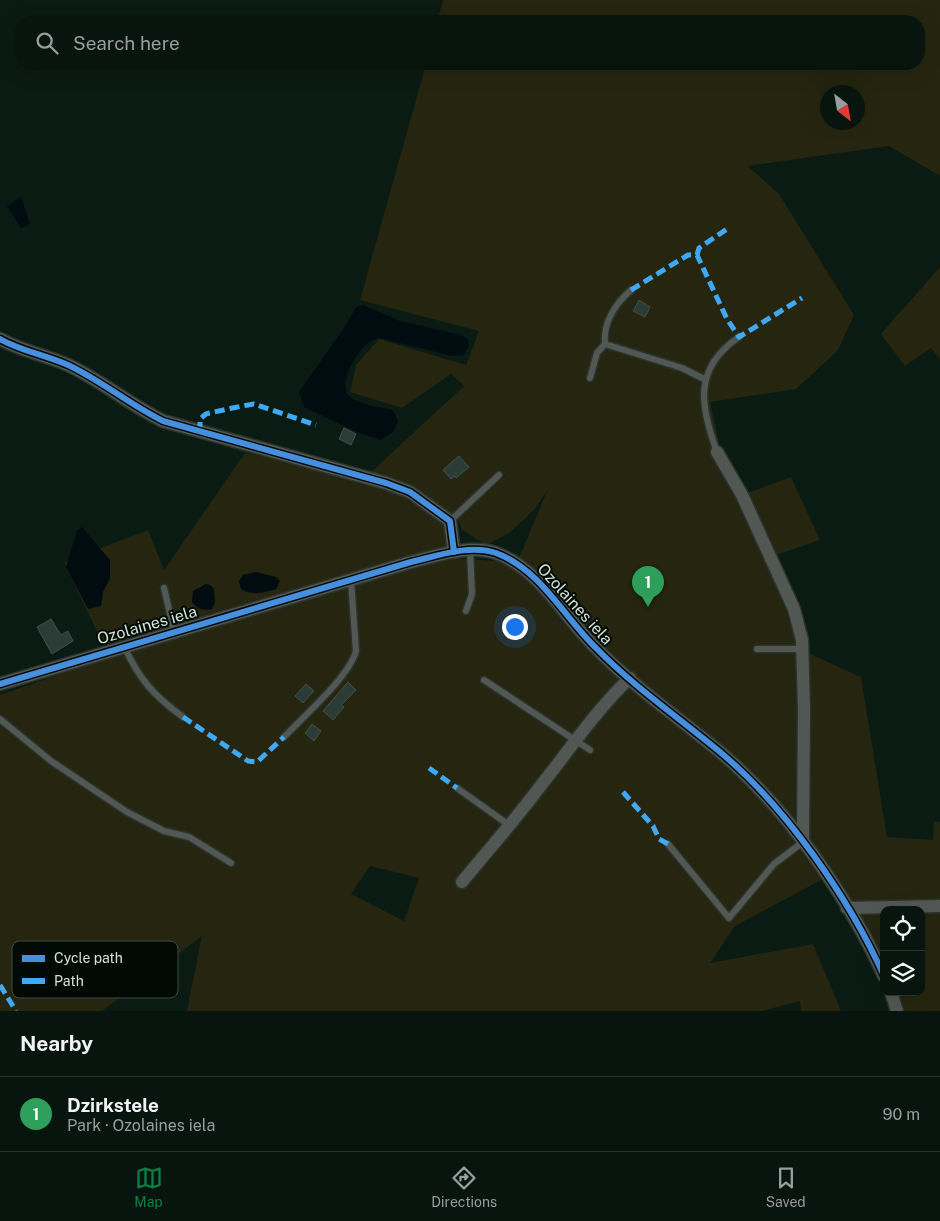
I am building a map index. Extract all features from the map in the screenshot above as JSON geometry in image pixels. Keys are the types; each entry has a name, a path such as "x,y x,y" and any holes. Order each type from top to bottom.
{"street":[{"path":"0,339 67,365 100,382 134,407 163,421 386,483 410,492 450,521 454,552"},
{"path":"717,452 742,495 794,609 802,649 804,709 802,842"},
{"name":"Ozolaines iela","path":"0,684 174,631 454,552 470,550 494,553 521,565 547,590 596,649 681,722 720,752 758,787 802,842 847,908 880,969"},
{"path":"462,882 542,785 575,739 613,694 630,678"},
{"path":"847,908 940,906"},
{"path":"892,996 897,1011"}],"lane":[{"path":"590,378 597,353 605,344 604,332 618,302 631,290"},
{"path":"717,452 705,410 704,379 714,359 726,346 739,337"},
{"path":"605,344 682,368 704,379"},
{"path":"450,521 499,475"},
{"path":"466,611 472,594 470,550"},
{"path":"284,737 343,674 354,659 356,651 351,580"},
{"path":"164,588 174,631"},
{"path":"124,646 133,666 146,685 160,701 183,717"},
{"path":"757,649 802,649"},
{"path":"484,680 590,750"},
{"path":"0,719 51,761 127,812 164,831 189,837 231,863"},
{"path":"457,788 509,824"},
{"path":"668,844 729,918 774,864 802,842"}],"shaded area":[{"path":"443,0 940,0 940,176 889,146 748,166 779,194 854,315 838,350 796,389 710,402 720,448 745,494 791,477 820,540 776,555 810,654 861,677 887,837 933,840 934,821 940,822 940,1011 900,1011 897,1000 906,997 893,998 892,996 925,996 925,906 880,906 880,973 827,877 735,926 710,963 813,944 841,1011 801,1011 800,1001 762,1011 187,1011 202,936 178,954 178,941 12,941 12,998 119,998 102,1011 0,1011 0,695 109,657 64,562 148,530 164,570 245,453 369,474 464,386 451,374 402,408 350,392 356,365 379,339 466,365 479,331 360,300 424,70 925,70 925,15 439,15","holes":["509,472 458,519 462,530 486,545 509,533 533,511 547,491 515,568 497,561 452,558 448,520","370,866 419,878 404,921 351,894"]},
{"path":"21,197 30,224 21,228 7,206"},
{"path":"940,267 940,359 931,348 905,366 881,334"},
{"path":"363,305 400,321 461,335 468,339 469,346 464,355 452,356 379,338 364,346 350,368 345,384 346,391 349,396 358,402 393,410 398,421 394,431 381,440 359,433 304,407 299,392 346,325 356,307"},
{"path":"82,527 110,560 110,579 103,592 101,606 88,609 66,567 77,530"},
{"path":"256,572 276,577 280,581 276,589 254,593 241,589 239,581 243,575"},
{"path":"206,584 214,589 215,603 212,609 206,610 198,608 192,602 193,591"}],"building":[{"path":"639,300 650,307 645,317 633,311"},
{"path":"344,428 356,434 351,445 339,439"},
{"path":"459,456 469,467 456,478 455,476 451,479 443,470"},
{"path":"51,619 61,635 68,631 73,641 52,654 37,627"},
{"path":"348,682 356,690 341,705 344,707 333,720 323,711"},
{"path":"306,684 314,691 303,703 295,696"},
{"path":"312,724 321,731 314,741 305,733"}],"marked path":[{"path":"697,255 699,248 727,229"},
{"path":"631,290 688,255 697,255 727,319 739,337 802,298"},
{"path":"200,432 200,419 205,414 254,404 316,425"},
{"path":"183,717 248,761 257,762 284,737"},
{"path":"429,768 457,788"},
{"path":"623,792 653,826 659,839 668,844"},
{"path":"0,985 16,1011"}],"cycle path":[{"path":"0,339 16,347 68,365 163,421 386,483 410,492 450,521 454,552"},
{"path":"0,684 411,562 464,550 496,553 512,561 539,582 584,635 611,662 641,689 720,752 769,799 814,855 834,885 870,946 880,967"}],"place":[{"name":"Dzirkstele","path":"648,607"}]}
